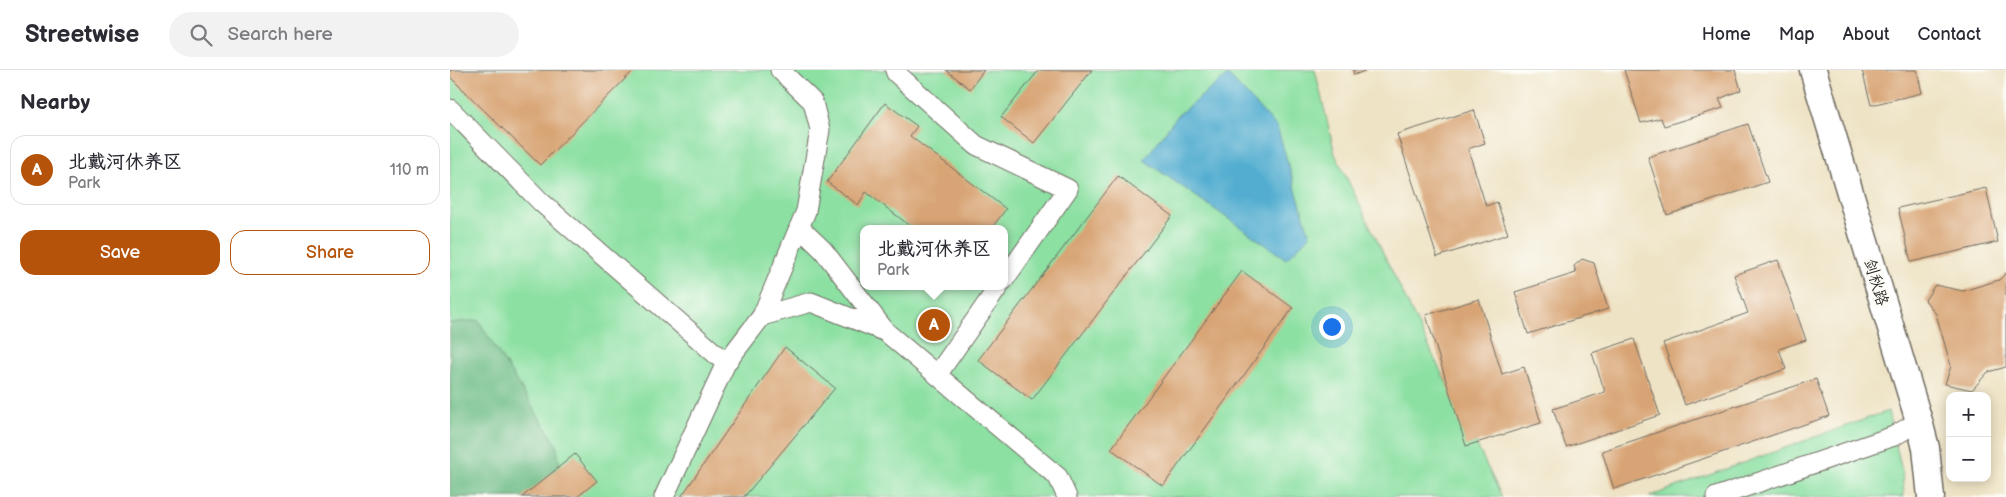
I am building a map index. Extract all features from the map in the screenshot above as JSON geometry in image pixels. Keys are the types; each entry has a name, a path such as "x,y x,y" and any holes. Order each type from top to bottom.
{"main road":[{"name":"剑秋路","path":"1813,70 1919,421 1926,448 1931,497"}],"street":[{"path":"664,497 726,363 762,316 806,211 820,130 813,102 780,70"},
{"path":"895,70 896,73 976,145 1068,189 1008,274"},
{"path":"450,109 541,202 726,363"},
{"path":"799,227 823,250 886,332 1058,477 1066,497"},
{"path":"937,375 996,290"},
{"path":"762,316 811,302 886,332"},
{"path":"1716,497 1894,436 1919,421"}],"green space":[{"path":"450,70 1315,70 1335,154 1502,497 450,497"},
{"path":"478,320 556,444 566,497 450,497 450,323"},
{"path":"1888,411 1902,471 1904,497 1648,497"}],"water":[{"path":"1228,75 1277,127 1310,236 1286,259 1144,160 1178,115"}],"building":[{"path":"450,70 634,70 540,165 450,77"},
{"path":"946,70 984,70 970,89"},
{"path":"1039,70 1092,70 1034,143 1001,117"},
{"path":"1353,70 1367,70 1354,75"},
{"path":"1624,70 1735,70 1741,90 1719,99 1723,108 1664,126 1661,118 1641,123"},
{"path":"1862,70 1917,70 1922,93 1871,105"},
{"path":"885,103 917,126 910,136 1006,209 994,225 909,225 866,192 858,205 827,182"},
{"path":"1474,110 1485,143 1468,149 1486,206 1497,202 1508,234 1437,257 1397,134"},
{"path":"1748,124 1768,182 1667,215 1648,157"},
{"path":"1118,176 1172,216 1032,400 978,360"},
{"path":"1986,188 1998,242 1911,262 1898,208"},
{"path":"1582,259 1594,263 1608,309 1528,334 1515,292 1576,273 1574,266"},
{"path":"1778,260 1806,340 1779,349 1786,369 1685,405 1663,343 1748,313 1734,275"},
{"path":"1242,271 1293,308 1163,486 1111,449"},
{"path":"2006,273 2006,367 1988,372 1972,390 1945,384 1951,366 1936,314 1925,300 1935,285 1963,291 1999,280"},
{"path":"1479,299 1502,374 1524,367 1541,423 1466,446 1426,315"},
{"path":"1634,339 1660,415 1566,447 1553,409 1605,392 1592,353"},
{"path":"785,347 835,388 744,497 681,497"},
{"path":"1816,379 1829,416 1614,489 1602,451"},
{"path":"575,454 597,481 577,497 522,497"}],"place":[{"name":"北戴河休养区","path":"934,325"}]}
